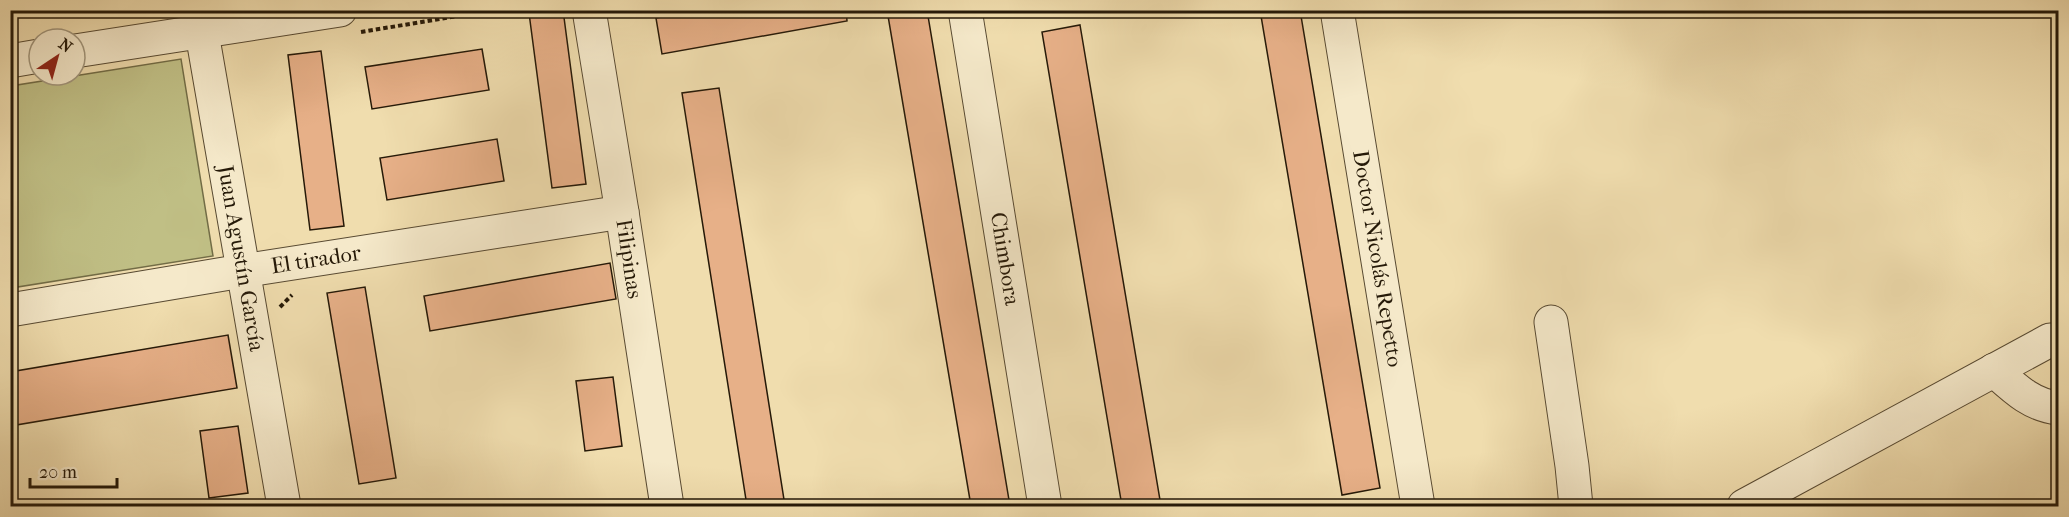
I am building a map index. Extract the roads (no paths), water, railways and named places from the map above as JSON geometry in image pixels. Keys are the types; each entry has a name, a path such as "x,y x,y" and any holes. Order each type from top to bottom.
{"street":[{"path":"87,48 200,21 340,10"},
{"name":"Filipinas","path":"589,10 667,507"},
{"name":"Chimbora","path":"965,10 1045,507"},
{"name":"Doctor Nicolás Repetto","path":"1337,10 1418,507"},
{"name":"Juan Agustín García","path":"200,21 284,507"},
{"path":"10,61 27,58"},
{"name":"El tirador","path":"10,310 242,271 622,212"},
{"path":"1551,322 1576,507"},
{"path":"1744,507 2050,340 2058,340"},
{"path":"1994,370 2017,392 2044,407 2058,408"}]}
